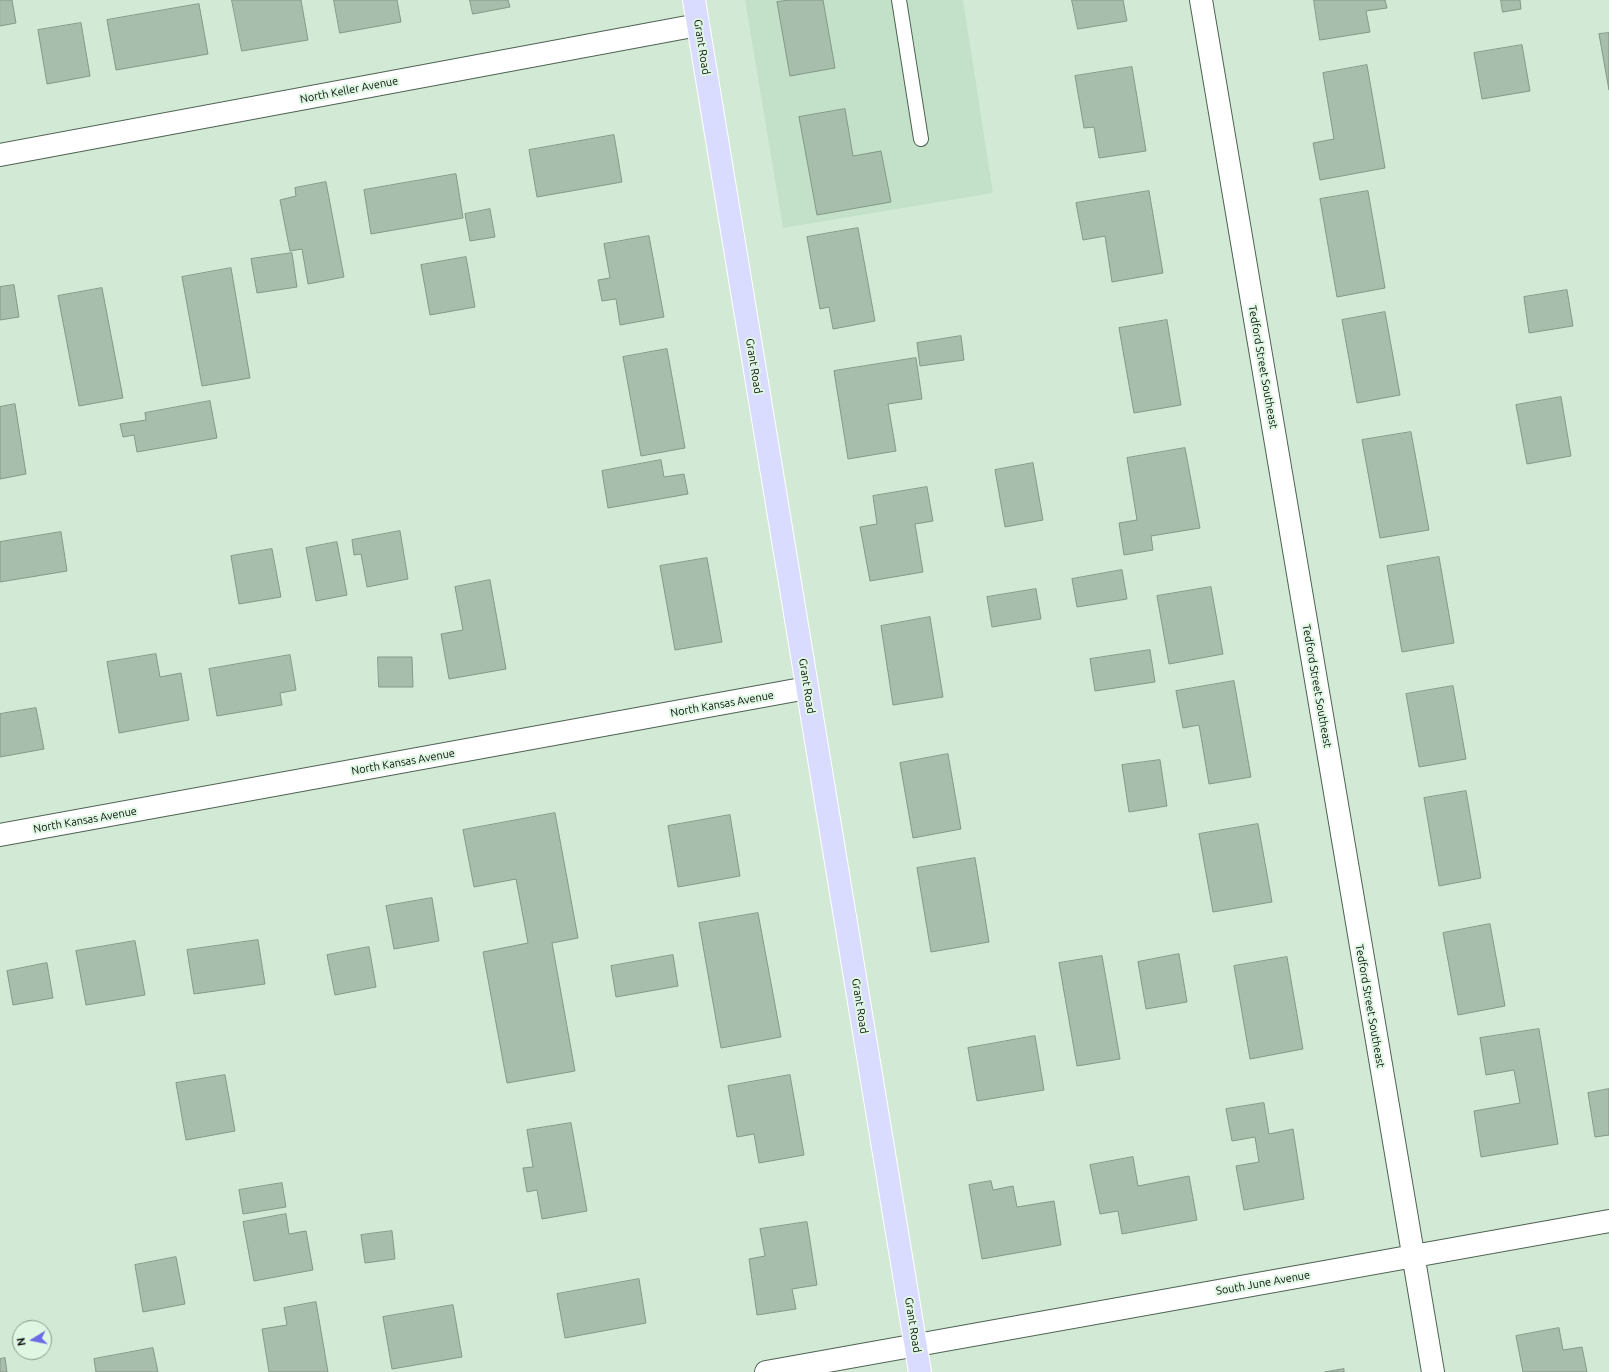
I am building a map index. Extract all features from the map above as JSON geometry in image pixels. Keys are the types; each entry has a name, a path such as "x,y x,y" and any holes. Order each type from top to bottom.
{"main road":[{"name":"Grant Road","path":"694,0 920,1372"}],"street":[{"name":"Tedford Street Southeast","path":"1201,0 1433,1372"},
{"name":"North Keller Avenue","path":"0,155 698,25"},
{"name":"North Kansas Avenue","path":"0,835 807,688"},
{"name":"South June Avenue","path":"766,1372 1609,1221"}],"lane":[{"path":"900,0 922,139"}],"shaded area":[{"path":"745,0 963,0 993,193 783,228"}],"building":[{"path":"0,0 12,0 16,23 0,26"},
{"path":"232,0 301,0 308,40 242,51"},
{"path":"334,0 397,0 401,22 340,33"},
{"path":"470,0 508,0 510,7 473,14"},
{"path":"791,0 823,0 835,68 790,76 777,2"},
{"path":"1072,0 1123,0 1127,21 1078,29"},
{"path":"1314,0 1385,0 1387,8 1366,11 1370,32 1320,40"},
{"path":"1501,0 1520,0 1521,9 1503,12"},
{"path":"199,4 208,54 116,70 107,20"},
{"path":"81,23 90,76 47,84 38,30"},
{"path":"1609,33 1609,90 1599,34"},
{"path":"1522,45 1530,91 1482,99 1474,53"},
{"path":"1367,65 1385,168 1320,180 1313,143 1334,139 1323,73"},
{"path":"1132,67 1146,151 1099,158 1094,127 1084,128 1075,76"},
{"path":"845,109 853,156 881,151 891,202 817,215 799,117"},
{"path":"614,135 622,182 537,197 529,150"},
{"path":"456,174 463,218 371,234 364,190"},
{"path":"326,182 344,277 308,284 302,249 290,251 280,200 296,196 295,188"},
{"path":"1149,191 1163,273 1112,282 1105,236 1083,240 1076,203"},
{"path":"1368,191 1385,288 1337,297 1320,199"},
{"path":"490,209 495,237 470,241 465,214"},
{"path":"858,228 875,321 833,329 829,307 820,309 807,237"},
{"path":"649,236 664,317 620,325 616,299 602,301 598,280 610,278 604,244"},
{"path":"292,253 297,287 257,293 251,259"},
{"path":"466,257 475,307 430,315 421,265"},
{"path":"231,268 250,378 202,386 182,277"},
{"path":"14,285 19,317 0,320 0,287"},
{"path":"102,288 123,398 79,406 58,296"},
{"path":"1567,290 1573,326 1529,333 1524,297"},
{"path":"1385,312 1400,395 1357,403 1342,320"},
{"path":"1167,320 1181,405 1134,413 1119,328"},
{"path":"961,336 964,360 920,366 917,343"},
{"path":"667,349 685,448 641,456 623,357"},
{"path":"916,358 922,399 888,404 896,451 848,459 834,371"},
{"path":"1561,397 1571,456 1527,464 1516,405"},
{"path":"210,401 217,438 137,452 134,435 123,437 120,424 146,420 145,413"},
{"path":"15,404 26,474 0,479 0,407"},
{"path":"1411,432 1429,530 1380,538 1362,440"},
{"path":"1185,448 1200,528 1151,536 1153,550 1124,555 1119,523 1137,520 1127,458"},
{"path":"661,460 664,477 684,474 688,494 608,508 602,471"},
{"path":"1033,463 1043,520 1005,527 995,470"},
{"path":"927,487 933,521 915,524 923,572 870,581 860,527 877,524 873,496"},
{"path":"400,531 408,579 367,587 361,554 354,555 352,540"},
{"path":"61,532 67,571 0,582 0,542"},
{"path":"337,542 347,595 316,601 306,548"},
{"path":"272,549 281,597 239,604 231,556"},
{"path":"1439,557 1454,643 1402,652 1387,566"},
{"path":"707,558 722,642 675,650 660,566"},
{"path":"1122,570 1127,599 1077,607 1072,579"},
{"path":"490,580 506,669 449,679 441,634 463,630 455,587"},
{"path":"1211,587 1223,654 1169,664 1157,596"},
{"path":"1036,589 1041,619 992,627 987,597"},
{"path":"930,617 943,697 893,705 881,626"},
{"path":"1150,650 1155,682 1095,691 1090,659"},
{"path":"156,654 160,677 181,673 189,720 119,733 107,662"},
{"path":"290,655 296,690 280,693 282,705 217,716 209,669"},
{"path":"378,657 412,657 413,687 379,687"},
{"path":"1234,681 1251,777 1209,784 1199,725 1183,728 1176,691"},
{"path":"1453,686 1466,759 1419,767 1406,694"},
{"path":"36,708 44,749 0,757 0,714"},
{"path":"948,754 961,829 913,838 900,763"},
{"path":"1160,760 1167,806 1129,812 1122,765"},
{"path":"1466,791 1481,878 1439,886 1424,798"},
{"path":"555,813 578,938 552,943 575,1071 507,1083 483,952 528,943 516,879 474,887 463,830"},
{"path":"730,815 740,876 678,887 668,826"},
{"path":"1258,824 1272,902 1213,912 1199,834"},
{"path":"975,858 989,942 931,952 917,868"},
{"path":"432,898 439,941 394,949 386,906"},
{"path":"758,913 781,1037 721,1048 699,923"},
{"path":"1490,924 1505,1006 1458,1015 1443,933"},
{"path":"258,940 265,984 194,994 187,950"},
{"path":"135,941 145,995 86,1005 76,951"},
{"path":"369,947 376,987 335,995 327,955"},
{"path":"1179,954 1187,1002 1146,1009 1138,962"},
{"path":"673,955 678,986 616,997 611,966"},
{"path":"1102,956 1120,1059 1077,1066 1059,963"},
{"path":"1287,957 1303,1049 1250,1059 1234,966"},
{"path":"47,963 53,998 13,1005 7,971"},
{"path":"1539,1029 1558,1144 1481,1157 1474,1111 1520,1103 1514,1070 1486,1075 1480,1038"},
{"path":"1035,1036 1044,1090 977,1101 968,1048"},
{"path":"225,1075 235,1131 186,1140 176,1083"},
{"path":"790,1075 804,1155 759,1163 754,1134 737,1137 728,1086"},
{"path":"1609,1089 1609,1135 1595,1137 1588,1093"},
{"path":"1264,1103 1269,1134 1293,1129 1304,1199 1244,1210 1236,1166 1259,1162 1255,1137 1232,1141 1226,1109"},
{"path":"571,1123 587,1211 542,1219 537,1190 527,1192 523,1168 533,1167 527,1130"},
{"path":"1133,1157 1138,1186 1189,1176 1197,1220 1122,1234 1118,1211 1100,1214 1090,1165"},
{"path":"991,1181 993,1190 1013,1186 1017,1207 1054,1201 1061,1245 982,1259 969,1185"},
{"path":"282,1183 286,1207 243,1214 239,1190"},
{"path":"286,1214 289,1234 306,1231 313,1270 254,1281 243,1222"},
{"path":"807,1222 817,1285 792,1289 796,1309 757,1315 749,1259 765,1256 760,1229"},
{"path":"392,1231 395,1259 365,1263 361,1235"},
{"path":"176,1257 185,1304 143,1312 135,1265"},
{"path":"639,1279 646,1323 565,1338 557,1294"},
{"path":"316,1302 328,1372 269,1372 262,1329 287,1325 284,1308"},
{"path":"453,1305 462,1357 392,1369 383,1317"},
{"path":"1559,1328 1563,1350 1582,1347 1587,1372 1523,1372 1516,1336"},
{"path":"153,1348 158,1372 96,1372 94,1359"},
{"path":"5,1358 7,1372 0,1372 0,1359"},
{"path":"1344,1369 1344,1372 1325,1372"}]}
